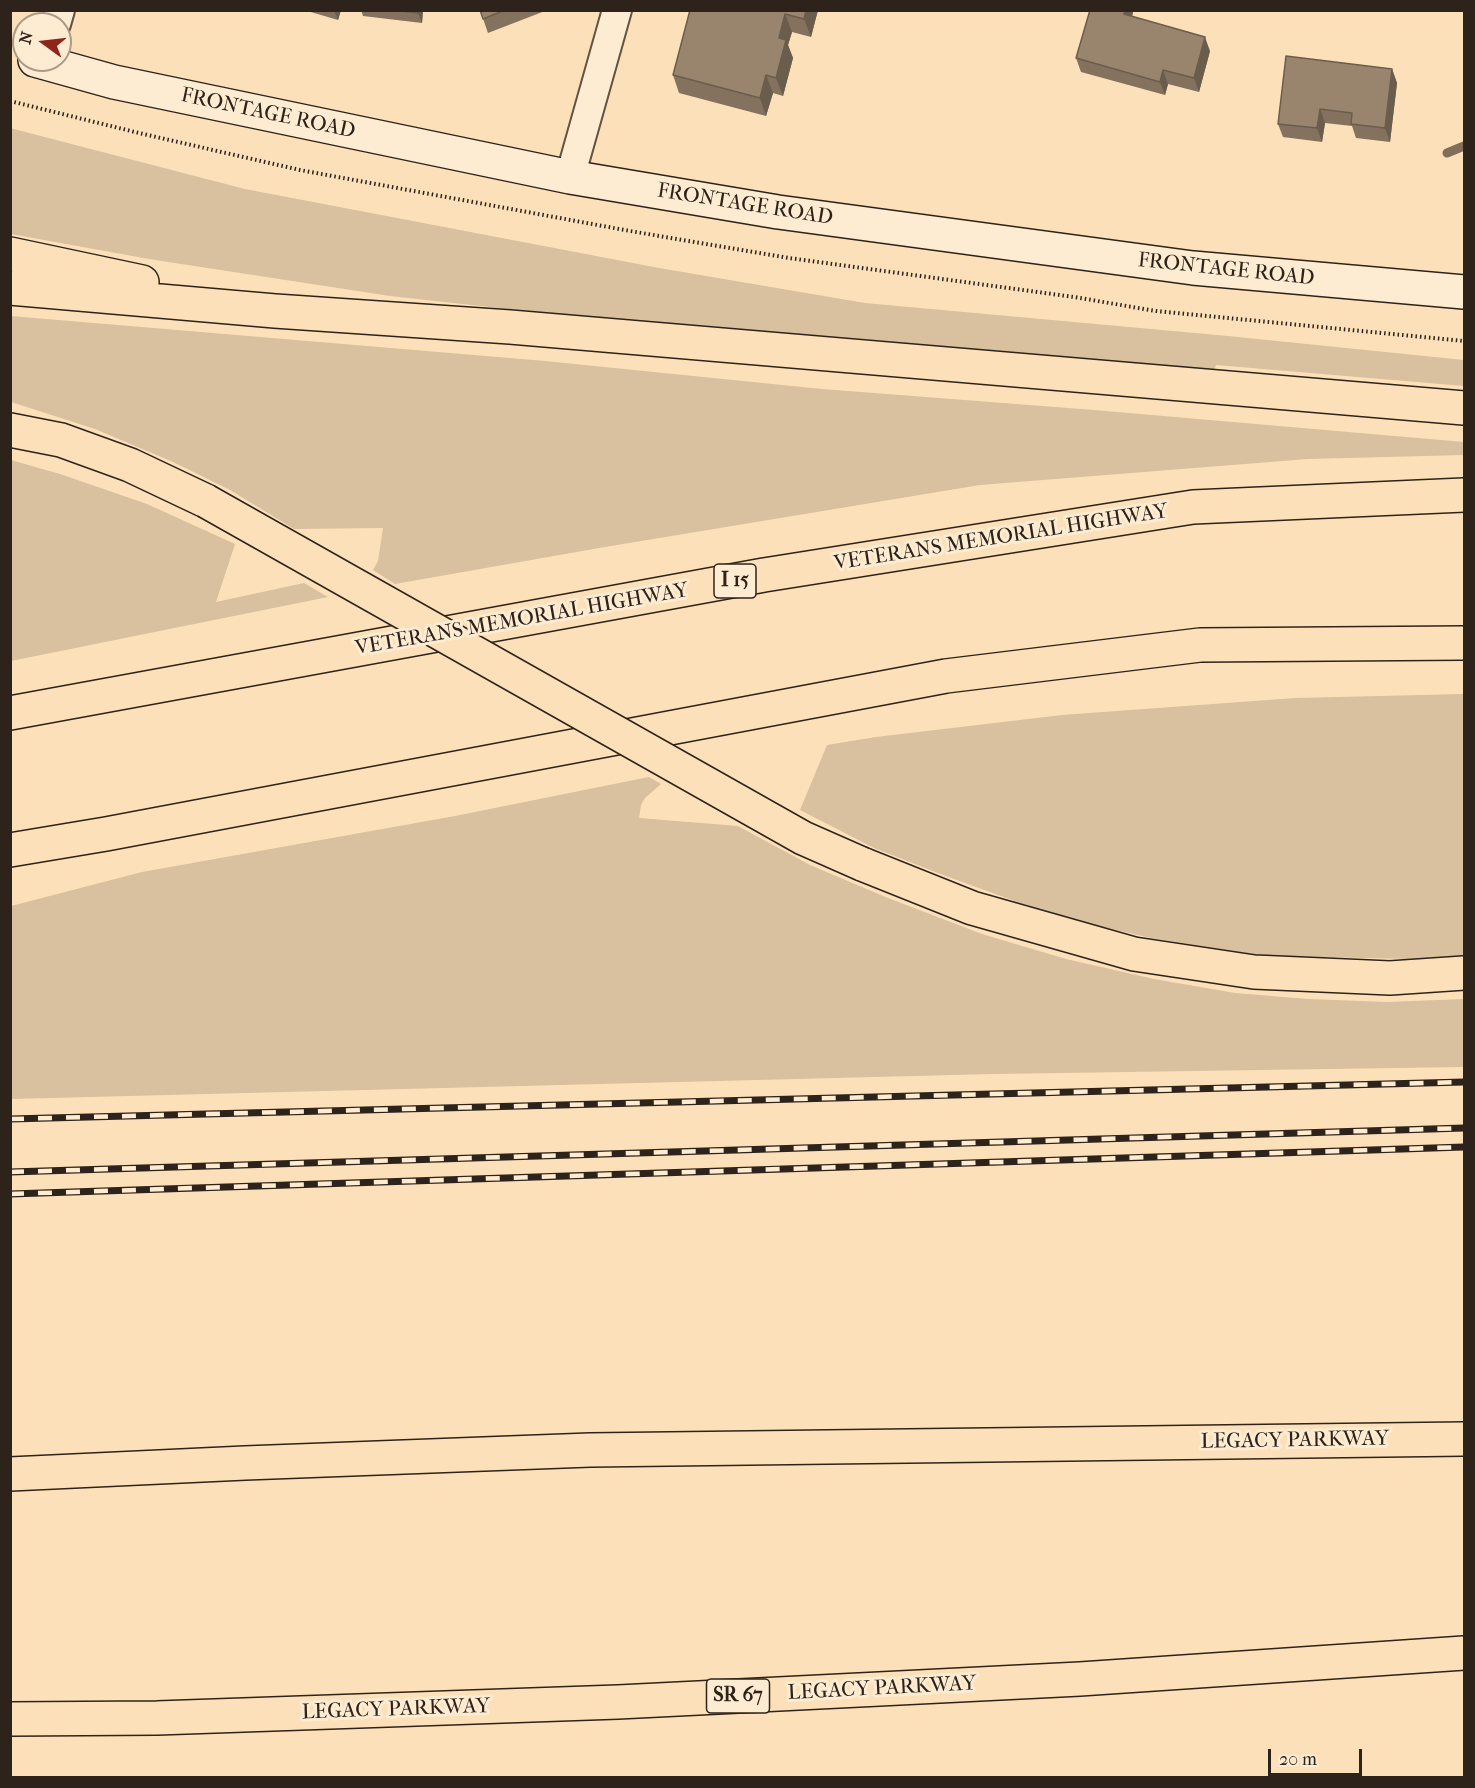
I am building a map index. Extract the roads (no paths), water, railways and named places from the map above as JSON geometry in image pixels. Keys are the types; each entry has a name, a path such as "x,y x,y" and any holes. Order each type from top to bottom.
{"highway":[{"path":"10,254 275,310"},
{"path":"10,288 534,328 1464,408"},
{"path":"10,430 61,440 130,465 206,501 793,832 862,864 972,908 1134,954 1254,972 1390,978 1464,973"},
{"name":"VETERANS MEMORIAL HIGHWAY","path":"10,713 764,575 1193,507 1464,495"},
{"path":"10,850 106,834 946,676 1200,645 1464,644"},
{"name":"LEGACY PARKWAY","path":"10,1474 590,1450 1464,1439"},
{"name":"LEGACY PARKWAY","path":"10,1719 157,1718 642,1701 1080,1679 1464,1653"}],"street":[{"path":"570,177 617,10"},
{"name":"FRONTAGE ROAD","path":"72,70 114,82 570,177 778,212 1193,268 1464,292"}],"waterway":[{"path":"1447,153 1464,146"}],"railway":[{"path":"10,1119 1464,1082"},
{"path":"10,1172 1464,1128"},
{"path":"10,1194 1464,1147"}]}
